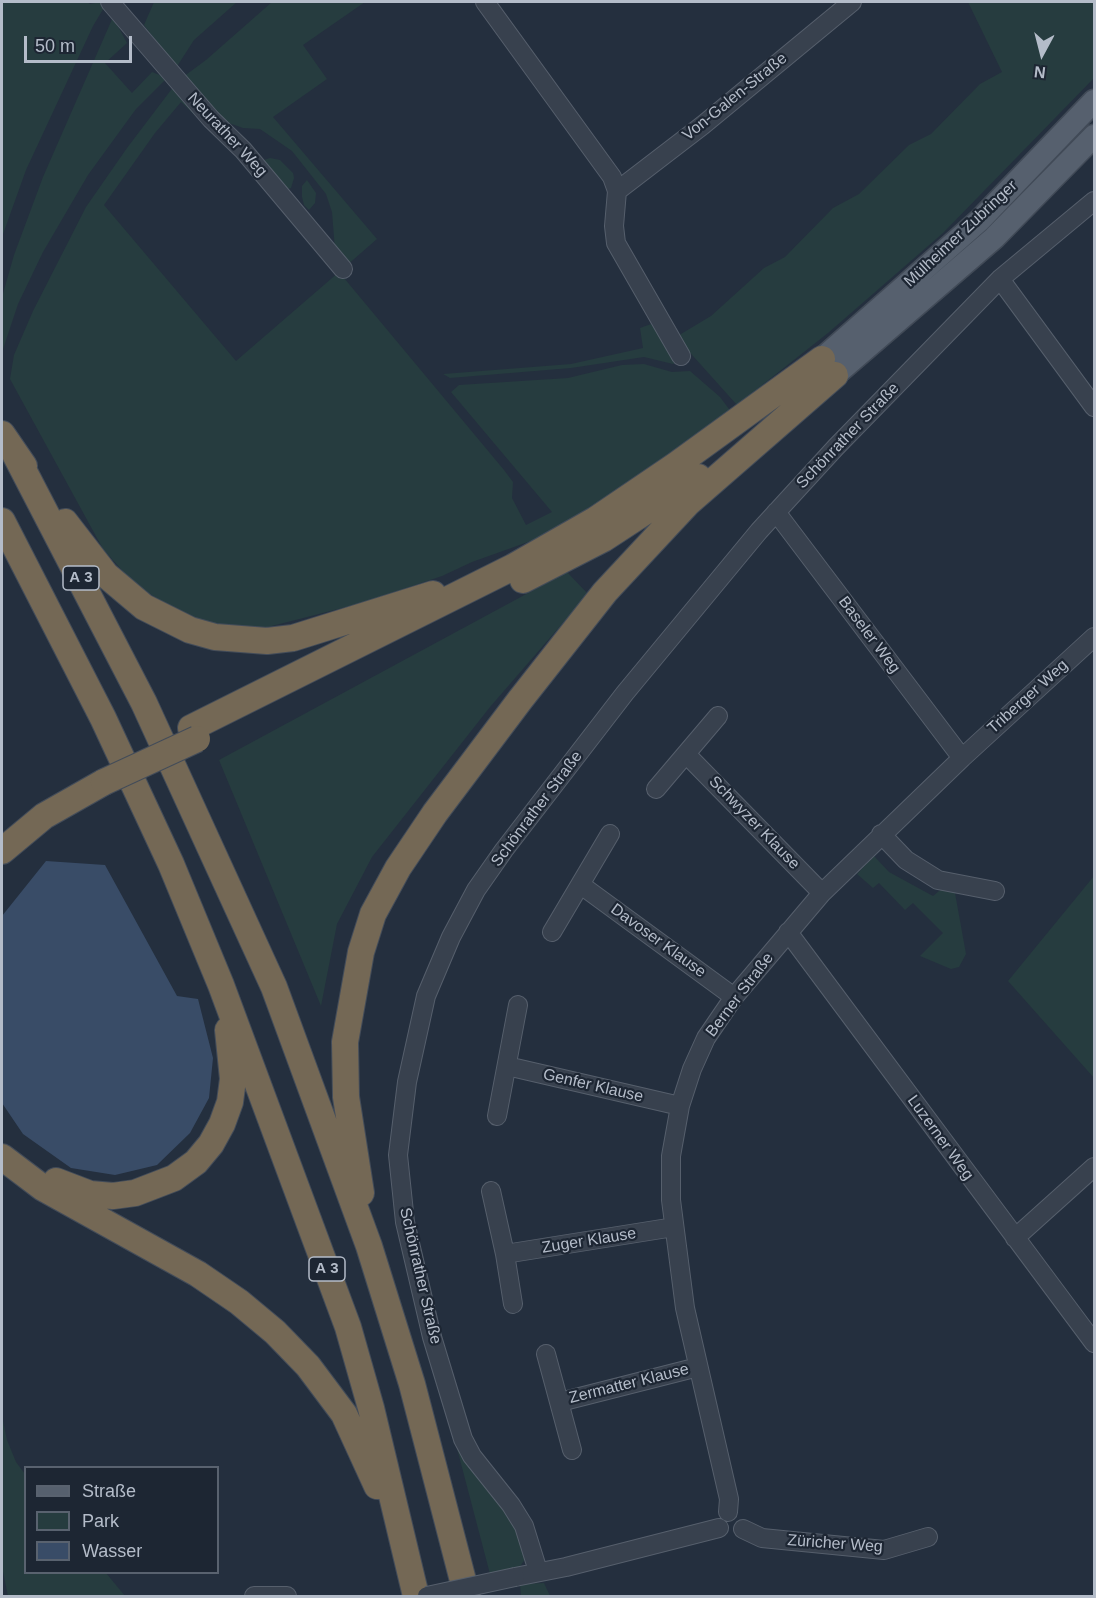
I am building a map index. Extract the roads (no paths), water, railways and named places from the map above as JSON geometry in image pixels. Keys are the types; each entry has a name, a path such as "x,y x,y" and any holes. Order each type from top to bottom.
{"highway":[{"path":"194,734 513,567 595,520 658,477 828,371"},
{"path":"2,832 35,806 194,734 603,539 666,500 828,371"},
{"path":"369,1246 346,1097 345,1042 361,952 373,914 398,867 520,700 605,592 688,503 828,371"},
{"path":"8,444 106,575 144,607 166,620 215,637 267,641 302,636 513,567"},
{"name":"A 3","path":"8,444 111,635 217,859 274,987 369,1246 412,1384 467,1596"},
{"name":"A 3","path":"2,521 103,718 171,864 221,986 348,1327 416,1596"},
{"path":"2,851 44,816 102,777"},
{"path":"2,1140 21,1159 47,1176 67,1187 90,1194 112,1196 135,1193 158,1187 178,1176 196,1162 211,1144 230,1102 231,1056 221,986"},
{"path":"2,1156 43,1188 198,1274 239,1302 275,1332 308,1366 344,1414 407,1560"}],"main road":[{"name":"Mülheimer Zubringer","path":"828,371 1095,102"},
{"name":"Mülheimer Zubringer","path":"828,371 994,238 1095,136"}],"street":[{"name":"Neurather Weg","path":"110,2 211,119 243,150 343,269"},
{"path":"487,2 612,177 617,191 614,226 616,243 681,356"},
{"name":"Von-Galen-Straße","path":"617,191 703,125 852,2"},
{"name":"Schönrather Straße","path":"538,1571 524,1526 511,1505 472,1456 463,1439 432,1337 405,1222 398,1155 415,1040 426,996 451,937 476,890 625,693 776,512 1000,279 1095,201"},
{"path":"1000,279 1095,407"},
{"name":"Baseler Weg","path":"776,512 962,758"},
{"name":"Triberger Weg","path":"962,758 1095,636"},
{"path":"656,789 718,716"},
{"name":"Schwyzer Klause","path":"686,754 822,893"},
{"name":"Berner Straße","path":"723,1520 729,1499 685,1308 674,1227 671,1156 680,1106 692,1069 706,1038 734,997 822,893 962,758"},
{"path":"552,932 582,885 610,834"},
{"path":"881,834 906,860 938,880 995,891"},
{"name":"Davoser Klause","path":"582,885 734,997"},
{"name":"Luzerner Weg","path":"788,932 1095,1343"},
{"path":"497,1116 518,1005"},
{"name":"Genfer Klause","path":"507,1066 680,1106"},
{"path":"1015,1238 1095,1167"},
{"path":"491,1191 513,1304"},
{"name":"Zuger Klause","path":"505,1254 674,1227"},
{"name":"Zermatter Klause","path":"546,1354 572,1450"},
{"name":"Zermatter Klause","path":"560,1402 698,1367"},
{"name":"Züricher Weg","path":"723,1520 741,1516 743,1529 762,1538 884,1550 928,1537"},
{"path":"427,1596 538,1571 723,1520"},
{"path":"254,1596 287,1596"}],"water":[{"path":"46,861 105,865 177,996 198,999 213,1058 209,1098 190,1133 157,1165 115,1175 71,1168 23,1134 2,1103 2,916"}]}
